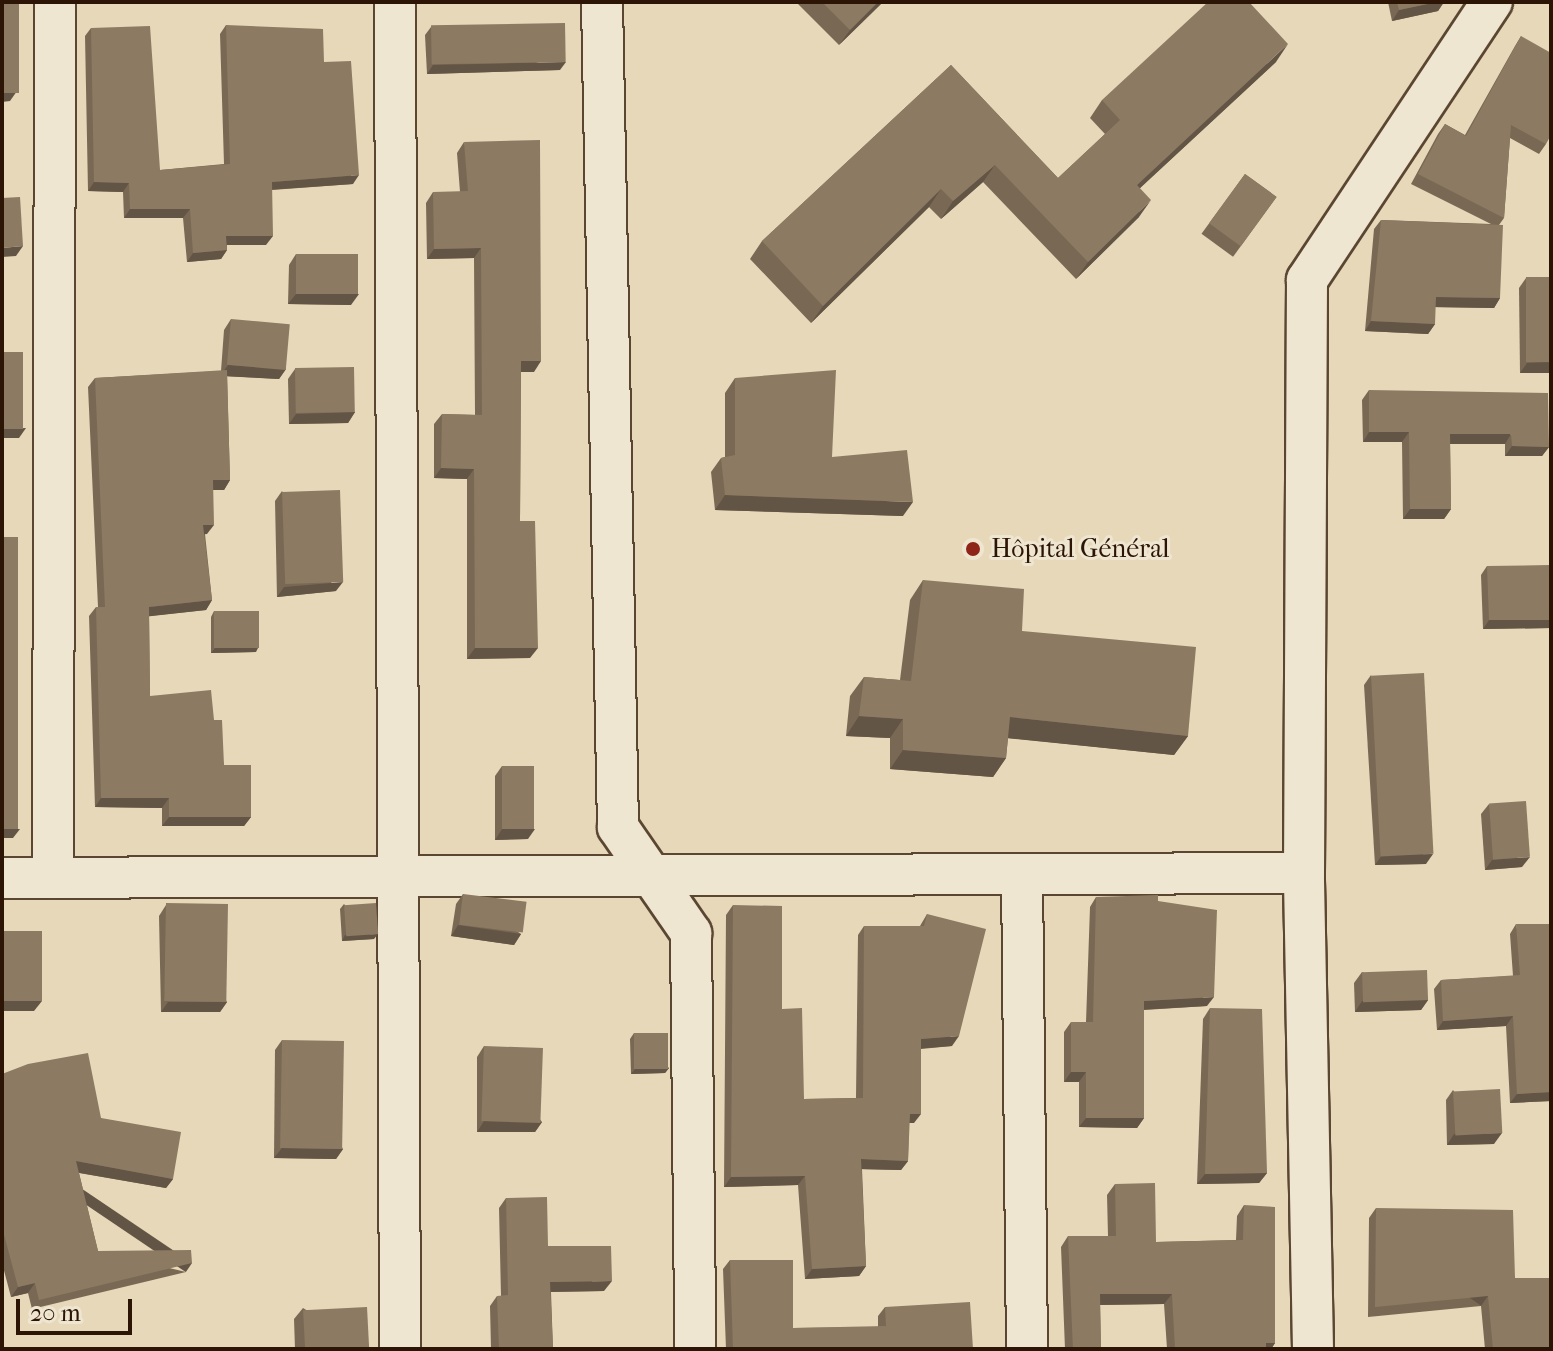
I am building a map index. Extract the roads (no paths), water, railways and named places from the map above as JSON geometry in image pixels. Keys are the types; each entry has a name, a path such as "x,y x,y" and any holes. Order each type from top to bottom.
{"street":[{"path":"53,878 55,2"},
{"path":"395,2 403,877 400,1349"},
{"path":"602,2 618,827 691,933 696,968 695,1349"},
{"path":"1313,1349 1304,873 1307,280 1492,2"},
{"path":"2,878 1304,873"},
{"path":"1022,874 1027,1349"}],"place":[{"name":"Hôpital Général","path":"973,549"}]}
